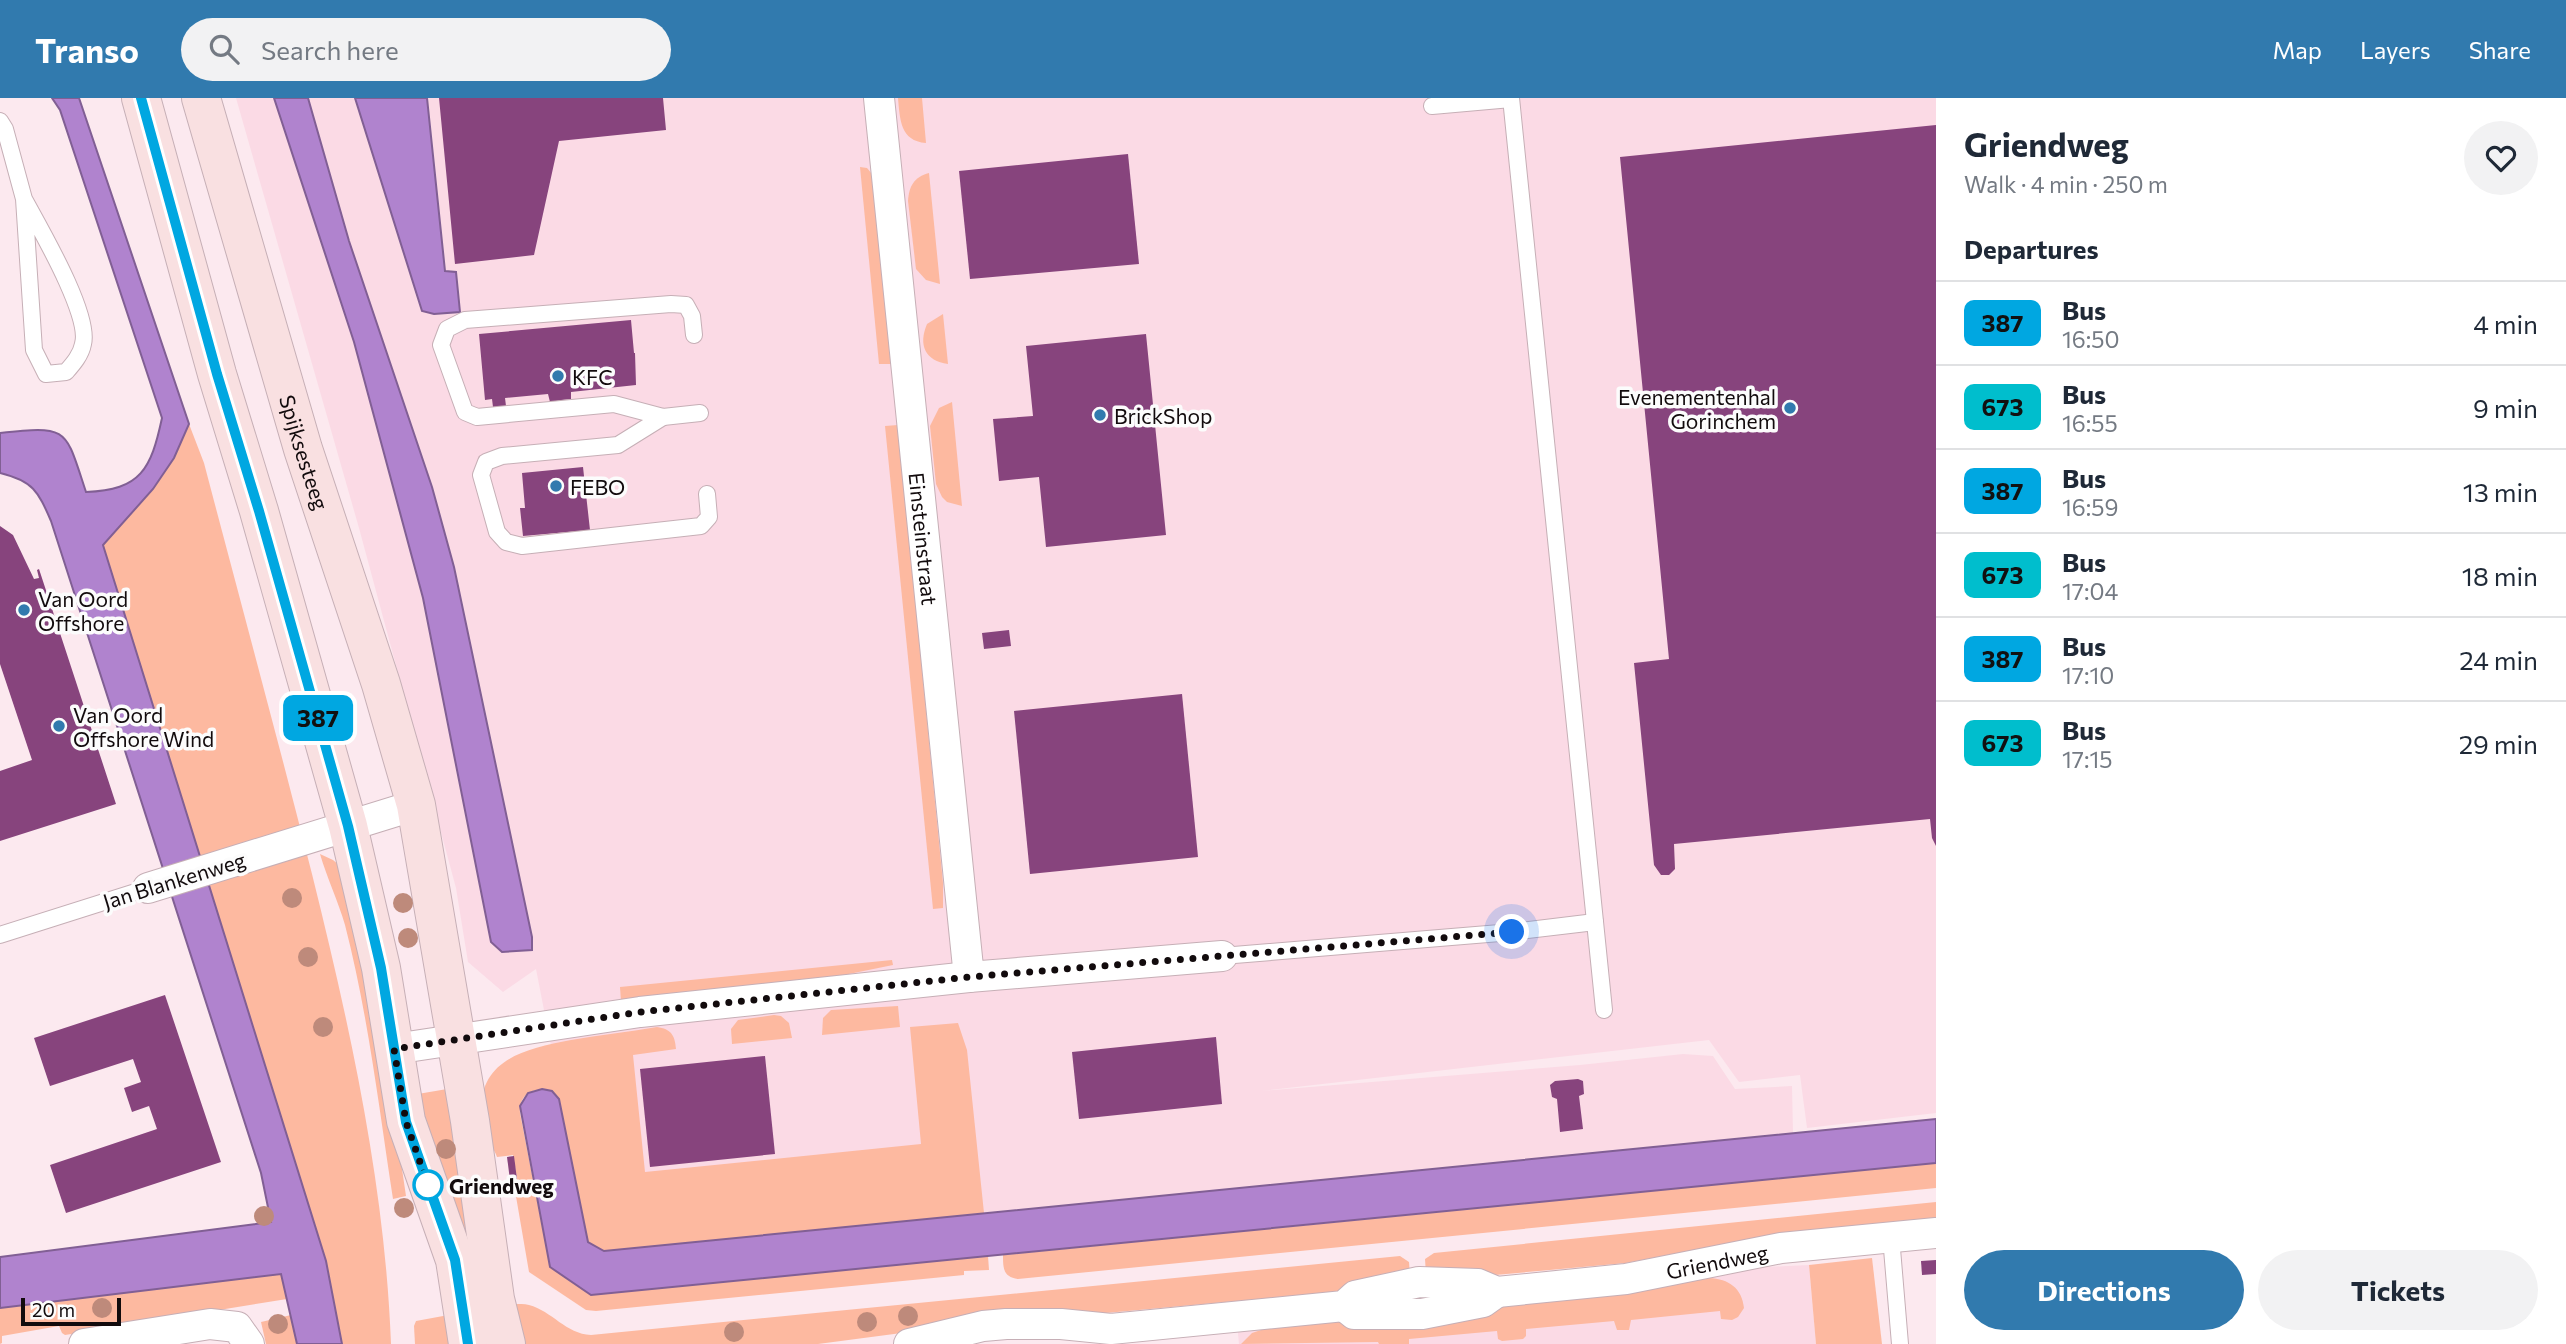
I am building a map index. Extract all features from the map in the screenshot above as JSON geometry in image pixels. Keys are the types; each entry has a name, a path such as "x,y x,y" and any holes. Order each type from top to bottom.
{"main road":[{"path":"141,98 217,374 259,511 348,826 381,968 406,1122 455,1260 468,1344"},
{"name":"Spijksesteeg","path":"201,98 303,449 381,684 416,805 456,1041 495,1299 506,1344"}],"street":[{"name":"Einsteinstraat","path":"879,98 969,977"},
{"path":"348,826 416,805"},
{"name":"Jan Blankenweg","path":"148,888 348,826"},
{"path":"394,1049 640,1012 969,977 1223,956"},
{"name":"Griendweg","path":"909,1344 983,1326 1006,1324 1218,1331 1343,1306 1355,1296 1419,1282 1478,1284 1497,1292 1626,1279 1781,1248 1936,1233"},
{"path":"84,1344 210,1324 237,1327 250,1344"},
{"name":"Griendweg","path":"1062,1344 1087,1339 1111,1329"}],"lane":[{"path":"1432,106 1511,99 1604,1010"},
{"path":"0,121 5,129 24,199 34,350 46,374 66,372 77,359 84,342 76,305 59,264 24,199"},
{"path":"694,335 692,316 686,305 671,304 465,320 447,329 441,345 465,412 477,417 614,404 663,417 700,413"},
{"path":"663,417 618,445 502,456 486,462 481,475 497,532 506,542 522,546 701,526 709,517 707,494"},
{"name":"Jan Blankenweg","path":"0,935 148,888"},
{"path":"1223,956 1512,932 1595,922"},
{"path":"1891,1237 1900,1344"}],"shaded area":[{"path":"52,98 79,98 189,424 174,458 153,489 103,545 326,1261 342,1344 297,1344 281,1274 0,1308 0,1257 271,1222 261,1173 51,521 33,489 20,480 0,473 0,433 40,430 61,436 68,444 86,492 120,487 131,481 148,463 162,418 60,110"},
{"path":"236,98 274,98 354,342 423,598 491,941 503,952 532,950 532,937 454,568 432,487 349,241 308,98 355,98 422,311 434,314 460,311 445,272 427,98 1936,98 1936,1113 1807,1128 1800,1075 1739,1082 1709,1040 1261,1091 1683,1054 1713,1056 1735,1089 1792,1086 1793,1133 604,1251 552,1051 536,969 503,992 468,962 456,888 359,528"},
{"path":"274,98 308,98 349,241 432,487 454,567 532,937 532,950 502,952 491,942 423,598 354,342"},
{"path":"355,98 427,98 445,271 456,272 460,312 434,314 422,311"},
{"path":"898,98 922,98 926,143 911,138 906,133 901,121"},
{"path":"860,167 867,168 872,174 891,364 879,364"},
{"path":"929,173 940,284 926,280 916,269 908,201 913,183"},
{"path":"943,314 948,364 929,356 923,339 927,324"},
{"path":"952,402 962,506 947,502 936,484 930,426 939,408"},
{"path":"189,424 204,463 299,822 340,990 373,1166 391,1344 342,1344 326,1261 103,545 153,489 174,458"},
{"path":"898,425 943,883 943,908 933,909 885,426"},
{"path":"320,854 340,866 394,1115 406,1196 393,1199 353,959 342,916"},
{"path":"892,960 893,965 839,976 621,1001 620,987"},
{"path":"898,1006 900,1027 822,1035 823,1018 831,1010"},
{"path":"781,1016 789,1023 792,1038 732,1044 731,1029 738,1020"},
{"path":"958,1023 967,1050 984,1213 604,1251 588,1242 559,1099 546,1091 533,1091 523,1098 520,1113 550,1267 591,1295 988,1256 989,1270 964,1271 964,1275 596,1311 586,1310 529,1272 513,1179 517,1178 513,1155 497,1157 482,1129 481,1106 484,1088 492,1074 503,1063 533,1049 582,1038 657,1027 669,1031 675,1040 676,1049 633,1055 645,1172 921,1144 910,1027"},
{"path":"453,1088 481,1267 466,1270 412,1095"},
{"path":"542,1089 552,1091 559,1099 588,1242 604,1251 1936,1119 1936,1163 591,1295 550,1267 520,1106 528,1093"},
{"path":"1936,1163 1936,1188 1018,1279 1007,1274 1003,1264 1003,1255"},
{"path":"1936,1202 1936,1218 1781,1233 1626,1263 1484,1276 1426,1274 1425,1259 1434,1253"},
{"path":"1400,1256 1409,1262 1410,1276 1344,1291 932,1329 818,1344 516,1344 505,1305 529,1305 574,1331 591,1335"},
{"path":"1872,1258 1882,1344 1816,1344 1809,1265"},
{"path":"1809,1265 1816,1344 1239,1344 1234,1291"},
{"path":"282,1273 287,1299 65,1335 59,1326 2,1336 0,1344 0,1308"},
{"path":"1709,1278 1723,1280 1737,1290 1744,1308 1738,1317 1732,1320 1721,1319 1720,1311 1631,1320 1629,1330 1617,1330 1614,1321 1526,1329 1523,1339 1502,1341 1498,1339 1497,1331 1409,1339 1409,1344 1241,1344 1252,1333 1264,1329 1631,1292"},
{"path":"454,1314 459,1344 415,1344 416,1321"},
{"path":"291,1315 297,1344 266,1344 261,1322"}],"building":[{"path":"439,98 663,98 666,130 559,141 534,255 455,264"},
{"name":"Evenementenhal Gorinchem","path":"1936,125 1936,846 1932,838 1930,819 1674,844 1675,869 1669,875 1661,875 1654,865 1634,663 1669,659 1620,157"},
{"path":"1128,154 1139,264 970,279 959,171"},
{"path":"631,320 636,385 571,392 571,399 550,402 548,394 505,398 506,406 493,407 492,399 485,400 479,334"},
{"path":"1146,334 1166,535 1046,547 1039,477 999,481 993,419 1033,416 1026,346"},
{"path":"583,467 590,530 523,536 520,508 525,508 522,473"},
{"path":"0,526 13,535 34,579 39,578 39,569 116,804 0,841 0,771 32,760 0,664"},
{"path":"1009,630 1011,646 984,649 982,633"},
{"path":"1182,694 1198,857 1030,874 1014,711"},
{"path":"165,995 221,1162 66,1213 50,1165 157,1129 149,1106 132,1112 124,1088 141,1082 133,1059 50,1086 34,1038"},
{"path":"1216,1037 1222,1104 1079,1119 1072,1052"},
{"path":"765,1056 775,1154 650,1167 640,1069"},
{"path":"1555,1081 1583,1081 1584,1094 1579,1096 1583,1129 1560,1132 1557,1099 1552,1097 1550,1085"},
{"path":"514,1156 517,1179 510,1180 507,1157"},
{"path":"1936,1260 1936,1274 1922,1275 1921,1261"}],"bus line":[{"name":"387","path":"141,98 217,374 259,511 348,826 381,968 406,1122 455,1260 468,1344"}],"place":[{"name":"KFC","path":"558,376"},
{"name":"Evenementenhal Gorinchem","path":"1790,408"},
{"name":"BrickShop","path":"1100,415"},
{"name":"FEBO","path":"556,486"},
{"name":"Van Oord Offshore","path":"24,610"},
{"name":"Van Oord Offshore Wind","path":"59,726"},
{"name":"Griendweg","path":"428,1185"}],"route":[{"path":"428,1185 406,1122 394,1049 640,1012 969,977 1512,932"}]}
